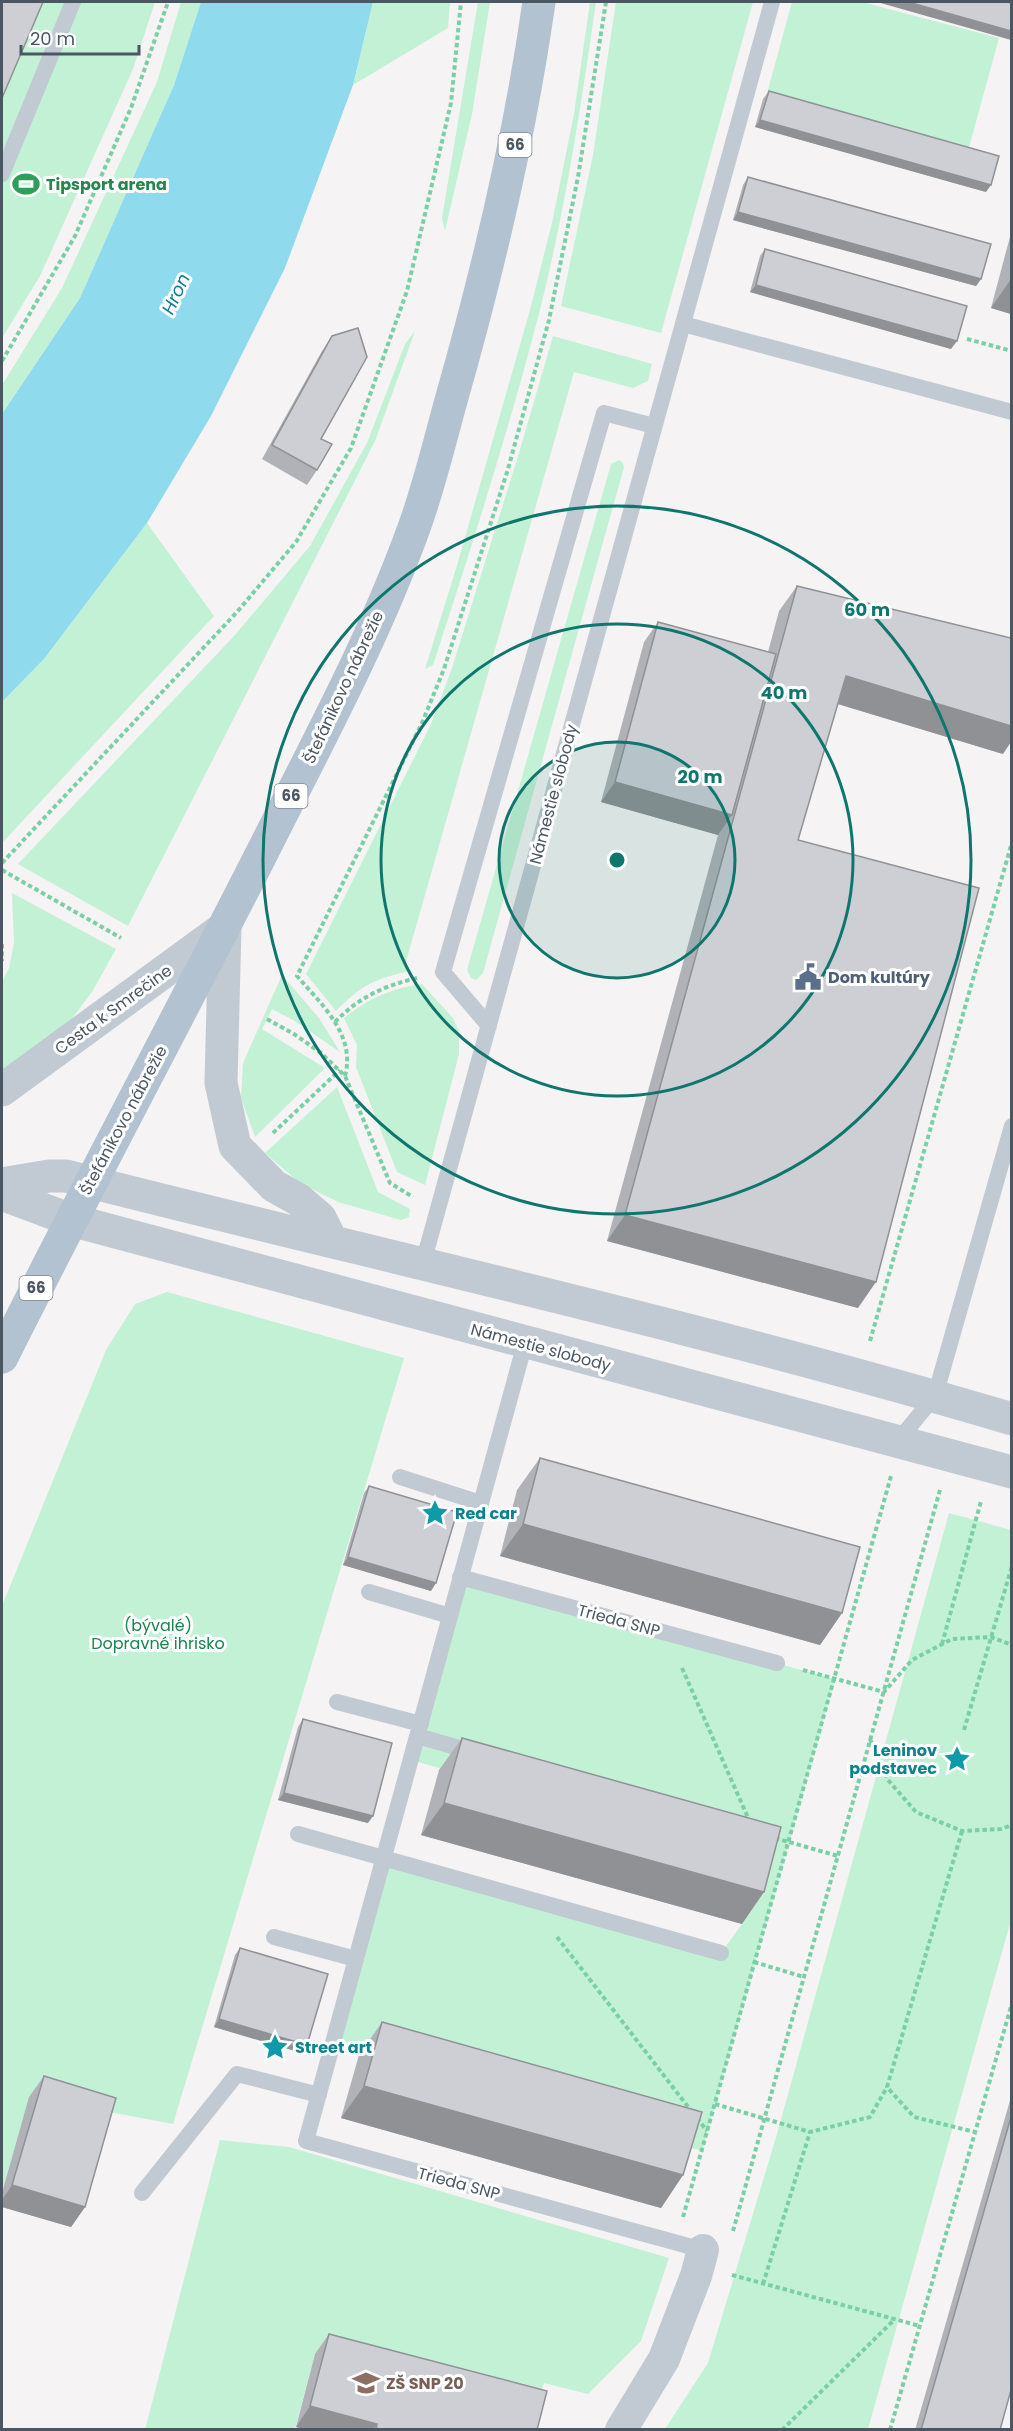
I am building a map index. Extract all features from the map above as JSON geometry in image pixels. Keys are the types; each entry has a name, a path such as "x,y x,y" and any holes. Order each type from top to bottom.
{"main road":[{"name":"Štefánikovo nábrežie","path":"2,1357 89,1182 225,927 357,665 415,524 470,334 496,233 517,137 539,2"}],"street":[{"name":"Cesta k Smrečine","path":"2,1090 225,927"},
{"path":"225,927 221,1083 235,1146 274,1186 299,1200 320,1218 331,1240"},
{"path":"2,1184 49,1176 66,1176 423,1263 935,1396 1011,1419"},
{"path":"2,1194 70,1220"},
{"name":"Námestie slobody","path":"70,1220 1011,1472"},
{"path":"621,2430 664,2359 708,2251"}],"lane":[{"path":"2,174 73,2"},
{"name":"Námestie slobody","path":"423,1263 772,2"},
{"path":"682,324 1011,412"},
{"path":"489,1026 443,972 604,413 654,426"},
{"path":"896,1443 935,1396 1011,1126"},
{"name":"Trieda SNP","path":"525,1342 306,2141 708,2251"},
{"path":"400,1477 481,1503"},
{"name":"Trieda SNP","path":"460,1577 777,1663"},
{"path":"369,1592 450,1616"},
{"path":"337,1702 496,1759"},
{"path":"298,1834 721,1953"},
{"path":"274,1937 356,1959"},
{"path":"142,2193 237,2074 319,2095"}],"path":[{"path":"2,361 75,236 131,108 168,2"},
{"path":"2,863 237,612 296,542 351,448 407,291 451,103 461,2"},
{"path":"345,1076 349,1064 348,1052 335,1022 297,976 422,723 444,669 508,469 549,320 578,177 606,2"},
{"path":"968,339 1011,351"},
{"path":"870,1341 1011,842"},
{"path":"2,870 122,938"},
{"path":"2,944 2,961"},
{"path":"335,1022 363,997 389,985 443,972"},
{"path":"267,1019 294,1034 345,1076 390,1183 414,1197"},
{"path":"247,1159 340,1070"},
{"path":"708,2251 707,2131 892,1475"},
{"path":"708,2251 765,2119 941,1488"},
{"path":"942,1644 981,1500"},
{"path":"964,1731 1011,1566"},
{"path":"666,1633 749,1822"},
{"path":"884,1692 912,1660 952,1639 992,1637 1011,1645"},
{"path":"777,1663 884,1692"},
{"path":"870,1739 888,1780 916,1812 962,1831 1011,1825"},
{"path":"715,2104 810,2132 870,2117 887,2087 962,1831"},
{"path":"771,1837 838,1856"},
{"path":"528,1899 707,2131"},
{"path":"721,1953 804,1977"},
{"path":"890,2430 1011,2003"},
{"path":"887,2087 914,2117 975,2132"},
{"path":"763,2284 810,2132"},
{"path":"708,2251 763,2284 920,2326"},
{"path":"782,2430 894,2319"}],"green space":[{"name":"Tipsport arena","path":"2,2 155,2 133,69 40,276 2,338"},
{"path":"181,2 201,2 174,85 80,298 2,414 2,385 62,288 157,82"},
{"path":"373,2 450,2 448,28 353,85"},
{"path":"478,2 490,2 472,114 445,231 442,218"},
{"path":"590,2 596,2 570,171 546,287 474,538 433,665 425,669 530,310 552,223 574,114"},
{"path":"616,2 753,2 661,333 561,306 593,155"},
{"path":"792,2 862,2 999,38 968,151 766,97"},
{"path":"415,331 375,441 128,926 18,864 235,635 310,546 367,443 405,344"},
{"path":"553,336 652,364 648,381 633,388 574,372 405,965 410,971 369,984 336,1011 306,974 431,724 452,668"},
{"path":"619,460 624,467 483,973 476,980 471,978 467,970 611,464"},
{"path":"147,523 214,616 2,843 2,702 44,659"},
{"path":"12,893 116,949 92,992 68,1024 2,1071 2,982 9,968 14,943"},
{"path":"282,975 319,1018 340,1052 293,1020 272,1009 262,1029 325,1068 255,1137 241,1098 243,1063"},
{"path":"422,984 453,1018 459,1031 459,1054 425,1185 397,1172 356,1067 357,1045 344,1018 380,995"},
{"path":"337,1087 378,1192 410,1209 409,1217 401,1220 338,1202 300,1183 265,1153"},
{"name":"(bývalé) Dopravné ihrisko","path":"167,1292 404,1358 173,2124 30,2097 2,2193 2,1606 106,1350 135,1304"},
{"path":"949,1513 1011,1530 1011,1920 868,2429 665,2429 708,2363 777,2134"},
{"path":"460,1577 835,1679 702,2151 332,2046 384,1858 721,1953 742,1924 758,1859 411,1760"},
{"path":"220,2140 289,2147 669,2258 641,2341 588,2394 544,2383 533,2412 315,2354 295,2429 145,2430"}],"water":[{"name":"Hron","path":"201,2 373,2 353,85 285,268 211,416 147,523 44,659 2,702 2,414 80,298 174,85"}],"building":[{"path":"2,2 43,2 2,98"},
{"path":"908,2 1011,3 1011,31"},
{"path":"769,91 999,156 991,185 760,120"},
{"path":"748,177 991,244 981,279 738,212"},
{"path":"765,249 967,306 957,341 756,285"},
{"path":"358,328 367,357 321,439 332,444 317,470 272,445 332,336"},
{"path":"797,586 1011,638 1011,726 846,676 798,840 979,888 876,1282 625,1215"},
{"path":"658,622 776,654 732,815 615,782"},
{"path":"540,1458 860,1547 842,1613 523,1524"},
{"path":"369,1486 457,1512 436,1583 348,1557"},
{"path":"303,1719 392,1743 373,1816 284,1793"},
{"path":"462,1738 781,1827 764,1892 444,1803"},
{"path":"240,1948 328,1974 307,2045 219,2019"},
{"path":"382,2022 702,2112 683,2175 364,2086"},
{"path":"44,2076 116,2098 85,2207 12,2185"},
{"path":"1011,2117 1011,2390 1000,2430 921,2430"},
{"name":"ZŠ SNP 20","path":"329,2334 547,2391 537,2430 376,2430 377,2424 310,2406"}],"place":[{"name":"Tipsport arena","path":"26,184"},
{"name":"Dom kultúry","path":"808,977"},
{"name":"Red car","path":"435,1513"},
{"name":"Leninov podstavec","path":"957,1759"},
{"name":"Street art","path":"275,2047"},
{"name":"ZŠ SNP 20","path":"366,2383"}]}
